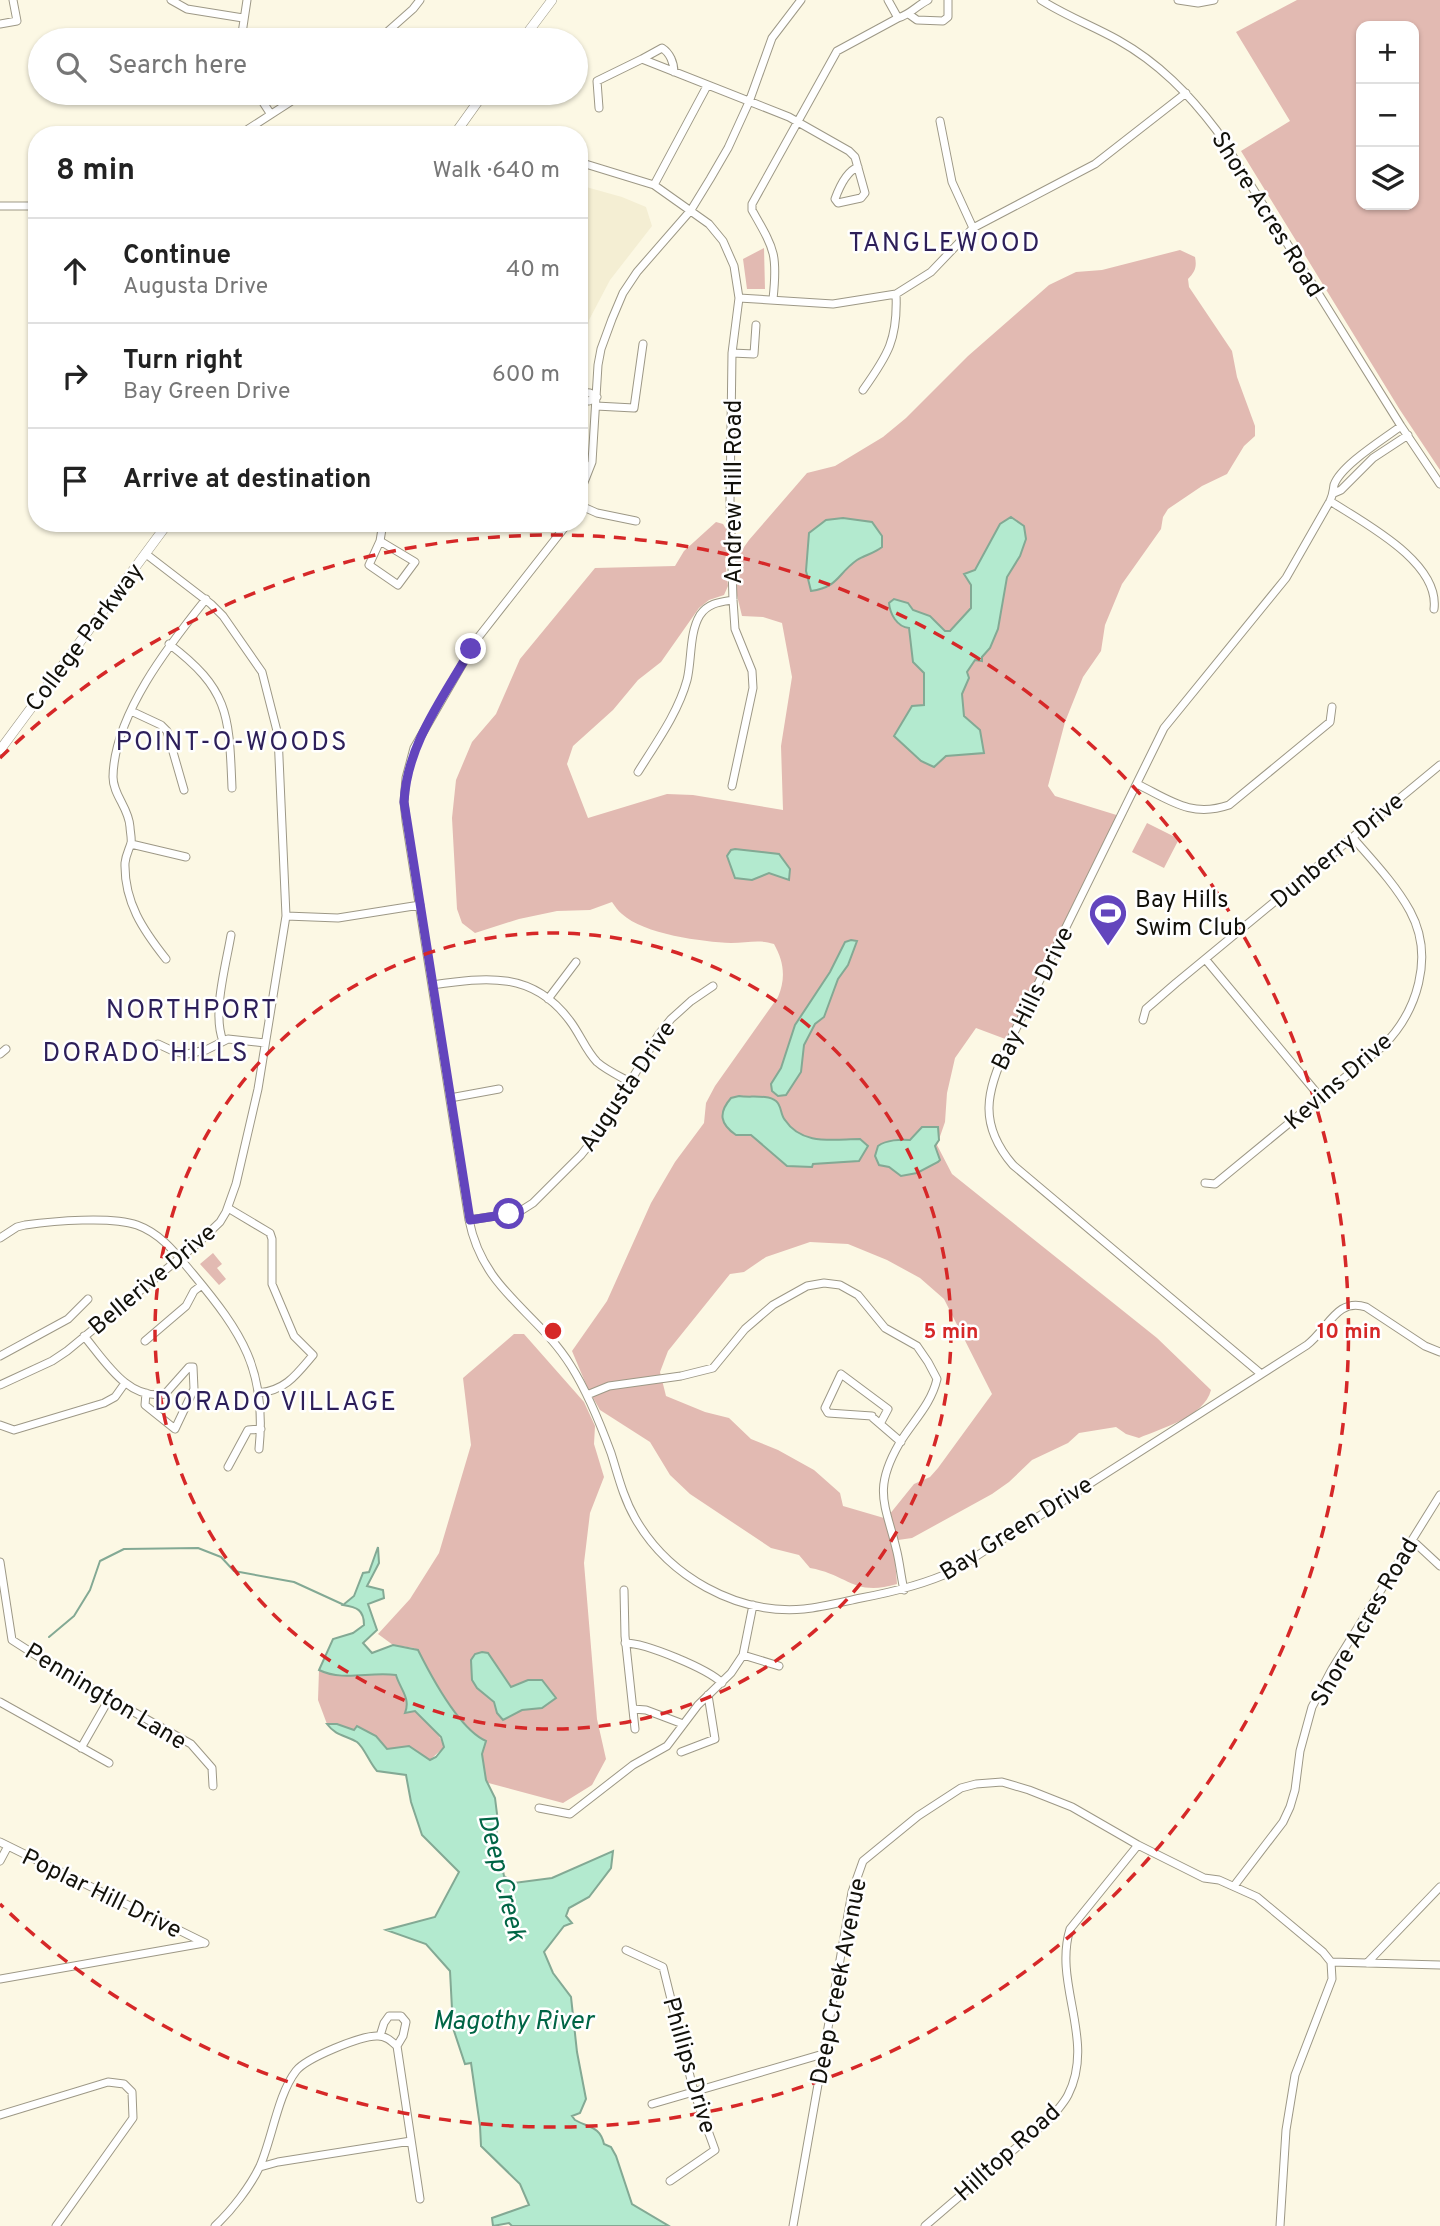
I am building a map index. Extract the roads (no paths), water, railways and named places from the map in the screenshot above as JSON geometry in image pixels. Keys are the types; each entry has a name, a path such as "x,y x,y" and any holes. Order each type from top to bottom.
{"main road":[{"path":"531,28 552,0"},
{"path":"460,126 475,105"},
{"name":"College Parkway","path":"0,750 162,532"}],"street":[{"path":"0,24 17,21 13,0"},
{"path":"171,0 187,9 243,18"},
{"path":"242,28 247,0"},
{"path":"392,28 420,0"},
{"path":"588,472 592,462 601,349 623,293 637,272 691,210 728,148 749,102 772,38 802,0"},
{"path":"888,0 898,18"},
{"path":"773,299 774,250 752,210 752,204 837,51 898,18 910,15 917,5 928,0"},
{"path":"910,15 917,20 943,21 948,16 948,0"},
{"name":"Shore Acres Road","path":"1041,0 1134,50 1186,93 1217,131 1440,484"},
{"path":"1178,0 1198,3 1214,0"},
{"path":"599,108 597,81 662,48 667,51 674,65 674,72"},
{"path":"642,59 797,122 849,151 855,157 858,167 864,194 861,198 838,203 835,199 837,194 851,169 858,167"},
{"path":"654,185 707,86"},
{"path":"739,298 833,304 896,294 931,272 973,228 1096,164 1186,93"},
{"path":"265,105 270,113"},
{"path":"252,126 284,105"},
{"path":"940,121 952,182 973,228"},
{"name":"Andrew Hill Road","path":"588,165 654,185 691,210 714,230 727,248 734,265 739,298 732,353 730,501 733,600 735,629 747,654 753,688 732,786"},
{"path":"0,206 28,206"},
{"path":"863,390 881,365 894,338 896,294"},
{"path":"732,353 754,354 756,324"},
{"path":"596,406 634,408 643,344"},
{"path":"588,393 597,397"},
{"path":"588,401 597,397"},
{"name":"Bay Hills Drive","path":"1260,1373 1013,1165 997,1141 989,1119 990,1091 995,1074 1164,728 1286,578 1332,497 1334,484 1362,454 1401,426"},
{"name":"Bay Hills Drive","path":"1332,497 1373,458 1408,435"},
{"path":"1332,497 1412,558 1436,596 1434,609"},
{"path":"588,509 636,521"},
{"path":"380,541 415,562 398,585 369,565 382,532"},
{"name":"Bay Green Drive","path":"560,532 477,639 414,748 406,778 404,802 450,1098 477,1248 487,1269 500,1286 555,1343 572,1367 600,1424 628,1504 653,1544 673,1565 721,1595 753,1605 803,1609 904,1590 953,1571 1316,1338 1340,1309 1348,1304 1356,1303 1366,1307 1425,1346 1440,1352"},
{"name":"Bellerive Drive","path":"0,1385 52,1361 220,1222 236,1184 258,1089 286,916 278,735 262,673 223,616 206,599 146,554"},
{"path":"166,959 143,929 131,903 125,873 126,851 131,844 130,817 113,781 120,740 146,681 169,644 206,599"},
{"path":"638,772 681,697 687,680 698,618 711,605 733,600"},
{"path":"169,644 203,672 225,710 230,734 232,788"},
{"path":"1137,784 1191,810 1211,811 1229,805 1330,722 1332,707"},
{"path":"131,711 161,725 167,731 184,790"},
{"name":"Dunberry Drive","path":"1143,1020 1146,1009 1440,765"},
{"name":"Kevins Drive","path":"1205,1183 1215,1184 1321,1098 1395,1034 1412,1006 1420,978 1420,941 1411,913 1390,882 1353,838"},
{"path":"131,844 186,857"},
{"path":"286,916 338,918 421,905"},
{"path":"223,1041 219,1014 231,935"},
{"path":"1206,960 1321,1098"},
{"path":"548,999 576,962"},
{"path":"432,985 501,979 526,986 548,999 570,1021 597,1061 630,1082"},
{"name":"Augusta Drive","path":"470,1220 509,1214 533,1203 592,1142 671,1019 713,986"},
{"path":"158,1044 187,1054 206,1050 234,1038 265,1043"},
{"path":"450,1098 499,1089"},
{"path":"228,1208 270,1233 272,1284 294,1336 313,1355 282,1387 275,1391 259,1393"},
{"path":"0,1238 25,1225 117,1220 145,1229 168,1245 240,1336 252,1364 259,1393 259,1449"},
{"path":"587,1395 609,1386 681,1376 713,1368 745,1329 773,1305 807,1286 824,1283 840,1285 859,1295 885,1328 917,1346 937,1379 928,1401 887,1467 883,1484 883,1504 904,1590"},
{"path":"145,1341 186,1306 194,1291 202,1285"},
{"path":"0,1356 68,1319 88,1299"},
{"path":"85,1336 125,1383 146,1393 165,1394 189,1367 193,1367 194,1389 175,1429 145,1405 146,1393"},
{"path":"880,1424 888,1409 841,1374 825,1408 828,1413 872,1416 880,1424 901,1442"},
{"path":"0,1425 14,1430 104,1403 115,1397 125,1383"},
{"path":"228,1467 248,1430 261,1429"},
{"name":"Shore Acres Road","path":"1234,1886 1283,1822 1295,1790 1300,1751 1312,1707 1332,1669 1440,1495"},
{"path":"1412,1540 1440,1566"},
{"name":"Pennington Lane","path":"0,1562 12,1640 109,1699 191,1744 212,1768 213,1786"},
{"path":"624,1590 625,1643 635,1729"},
{"path":"539,1808 570,1814 634,1765 661,1751 738,1664 743,1655 753,1605"},
{"path":"625,1643 644,1646 709,1672 722,1683"},
{"path":"743,1655 779,1666"},
{"path":"681,1752 715,1739 708,1695"},
{"path":"81,1748 109,1699"},
{"path":"0,1702 109,1763"},
{"path":"633,1709 646,1710 683,1724"},
{"name":"Deep Creek Avenue","path":"793,2226 852,1892 863,1861 889,1838 961,1788 1002,1782 1072,1807 1138,1845 1204,1878 1234,1886"},
{"path":"0,1861 4,1844"},
{"name":"Poplar Hill Drive","path":"0,1979 205,1943 4,1844"},
{"name":"Hilltop Road","path":"925,2226 1052,2117 1068,2095 1078,2064 1079,2046 1064,1961 1065,1945 1070,1928 1138,1845"},
{"path":"1234,1886 1257,1897 1311,1940 1331,1962 1332,1979 1295,2075 1286,2130 1280,2226"},
{"path":"1367,1963 1440,1888"},
{"name":"Phillips Drive","path":"626,1950 663,1967 694,2092 715,2150 670,2181"},
{"path":"1331,1962 1440,1965"},
{"path":"380,2036 384,2022 389,2017 401,2016 406,2022 397,2046 419,2199"},
{"path":"215,2226 260,2167 296,2071 316,2056 368,2037 380,2036 397,2046"},
{"path":"652,2104 823,2054"},
{"path":"0,2115 108,2082 124,2084 132,2092 133,2118 56,2226"},
{"path":"260,2167 411,2141"}],"water":[{"path":"1011,517 1024,526 1026,539 1020,556 1007,577 998,629 982,661 975,660 967,672 969,678 962,694 964,716 980,730 984,753 946,756 934,767 921,761 894,736 912,706 924,705 924,673 913,662 909,628 895,619 889,603 894,599 908,603 913,610 930,616 945,631 950,631 971,608 971,585 964,574 975,570 1000,524"},
{"path":"843,518 872,522 882,536 882,547 850,565 833,583 811,591 806,571 809,533 826,520"},
{"path":"735,849 779,854 790,869 789,880 769,873 752,880 735,878 727,856"},
{"path":"857,941 848,965 838,979 824,1017 815,1024 804,1045 801,1072 786,1095 778,1096 772,1091 771,1084 781,1068 795,1025 830,972 845,942"},
{"path":"763,1097 776,1101 785,1120 800,1134 829,1140 860,1139 868,1146 859,1161 813,1164 812,1167 787,1166 751,1135 736,1135 727,1127 723,1118 724,1109 731,1098"},
{"path":"922,1127 938,1127 939,1140 935,1146 940,1160 938,1162 917,1173 901,1176 889,1167 879,1165 875,1156 878,1146 894,1140 910,1140"},
{"name":"Magothy River","path":"378,1547 379,1563 367,1586 383,1590 384,1598 368,1604 377,1630 363,1643 372,1653 393,1645 418,1650 456,1714 476,1735 486,1741 482,1754 486,1780 495,1798 498,1822 493,1869 502,1866 504,1876 514,1883 552,1878 613,1851 611,1868 589,1897 569,1908 566,1916 572,1923 564,1926 544,1952 553,1973 571,1997 586,2099 580,2113 572,2116 597,2131 604,2144 611,2147 632,2204 669,2226 512,2226 509,2223 493,2226 492,2218 529,2205 520,2184 481,2146 471,2063 465,2064 453,2028 450,1971 426,1944 386,1930 435,1917 459,1872 422,1835 411,1802 406,1775 377,1771 360,1744 337,1733 327,1724 337,1724 354,1730 357,1726 376,1736 387,1749 409,1746 430,1760 444,1747 441,1737 415,1711 405,1713 406,1698 396,1675 347,1676 319,1670 333,1639 353,1633 364,1625 359,1610 343,1605 354,1596 363,1573 369,1572"},
{"path":"488,1653 511,1687 528,1680 542,1680 556,1698 542,1708 522,1710 503,1720 497,1713 494,1702 477,1688 472,1680 471,1660 475,1654"}],"waterway":[{"name":"Deep Creek","path":"49,1637 74,1616 90,1590 100,1561 124,1549 198,1548 221,1557 234,1571 294,1582 342,1604"}],"place":[{"name":"Bay Hills Swim Club","path":"1108,947"}],"district":[{"name":"TANGLEWOOD","path":"945,242"},
{"name":"POINT-O-WOODS","path":"232,741"},
{"name":"NORTHPORT","path":"192,1009"},
{"name":"DORADO HILLS","path":"146,1052"},
{"name":"DORADO VILLAGE","path":"276,1401"}]}
